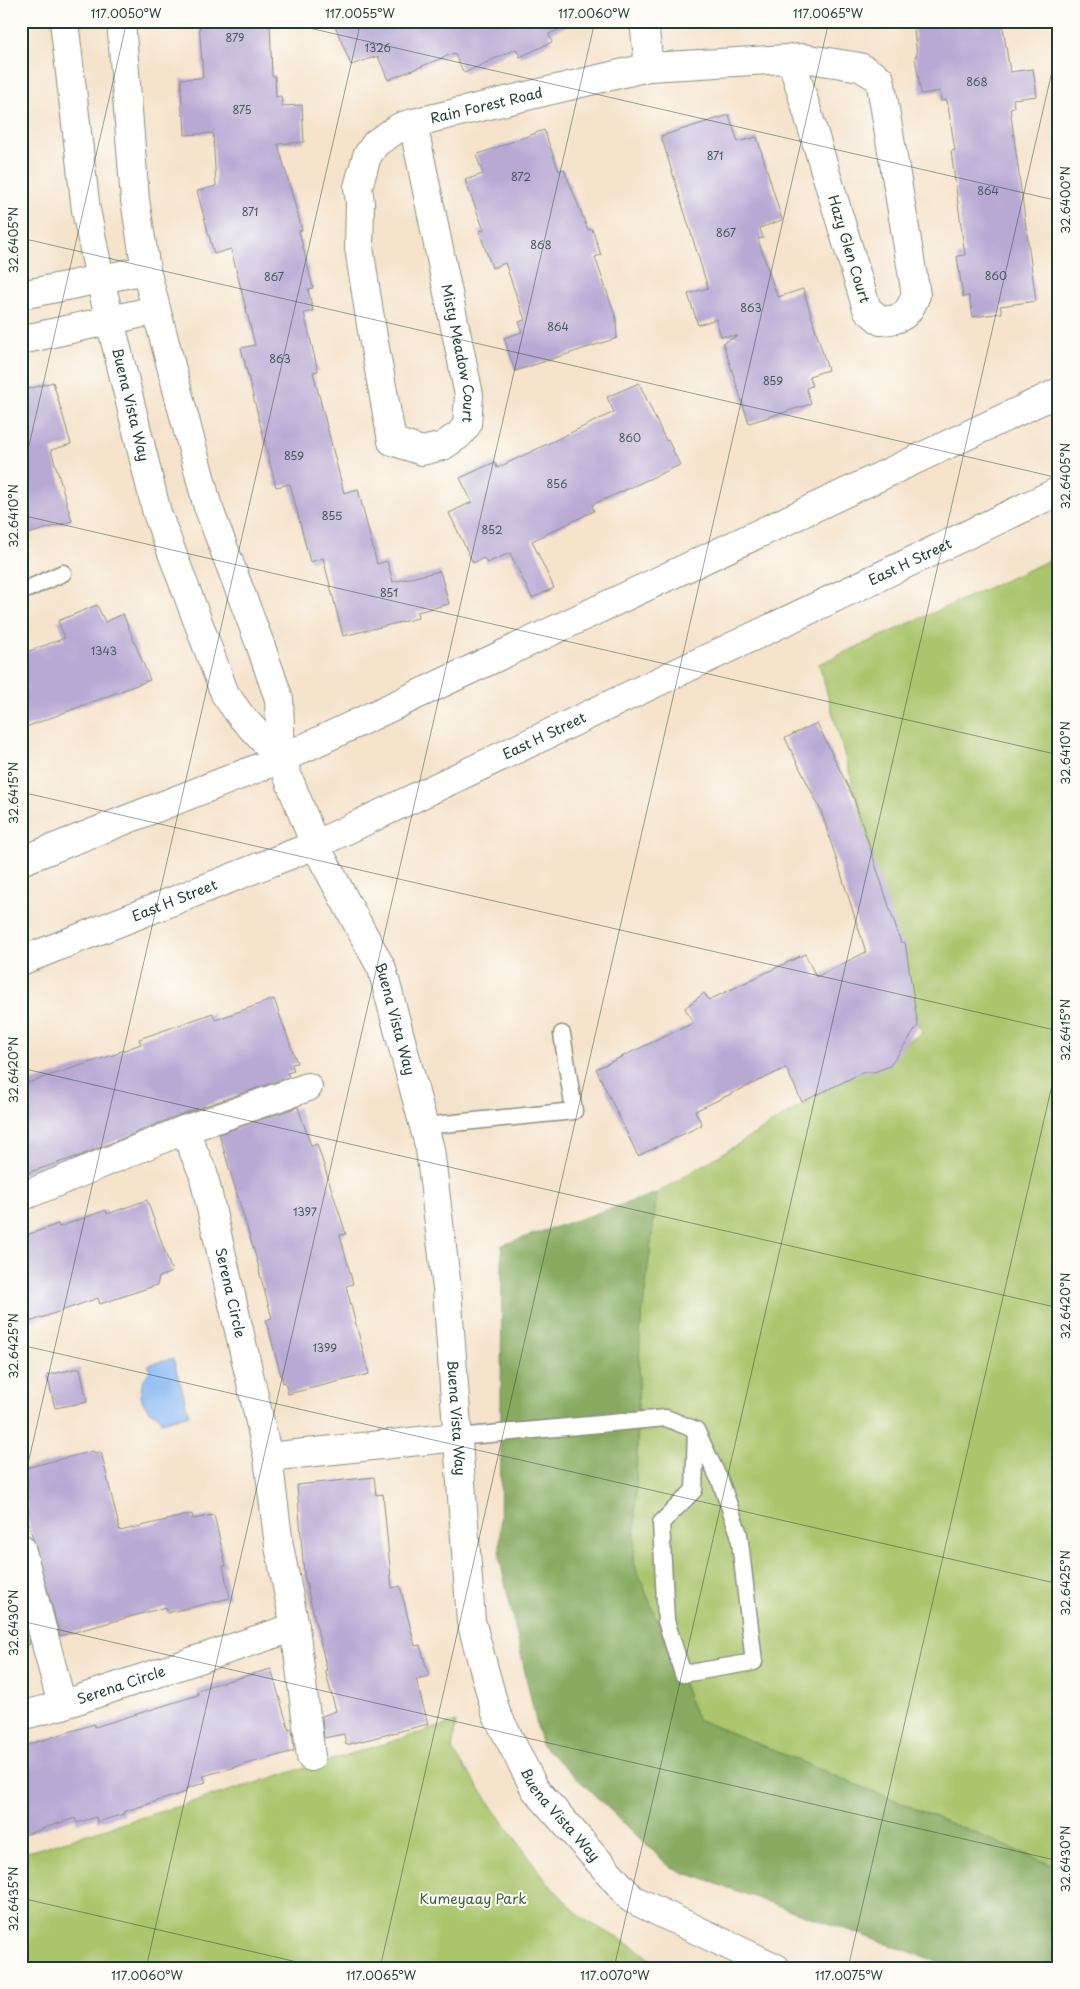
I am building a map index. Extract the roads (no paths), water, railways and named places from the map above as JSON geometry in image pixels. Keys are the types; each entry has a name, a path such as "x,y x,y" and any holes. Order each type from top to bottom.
{"street":[{"name":"Buena Vista Way","path":"64,21 86,210 100,279 157,513 225,694 240,716 281,759"},
{"name":"Buena Vista Way","path":"120,21 135,200 146,270 207,504 279,700 281,759 315,845 382,969 430,1149 447,1289 456,1437 471,1621 496,1713 535,1789 632,1899 776,1968"},
{"path":"644,21 649,67"},
{"name":"Rain Forest Road","path":"358,187 368,156 376,143 400,127 649,67 791,58 832,61 860,66 880,79"},
{"name":"Hazy Glen Court","path":"791,58 867,309 881,321 898,320 910,310 916,295 880,79"},
{"name":"Misty Meadow Court","path":"358,187 360,203 359,248 372,337 392,441 422,451 443,446 459,435 467,425 469,395 413,123"},
{"path":"21,295 146,270"},
{"path":"21,340 156,310"},
{"path":"21,861 281,759 1059,392"},
{"name":"East H Street","path":"21,961 315,845 1059,491"},
{"path":"21,1197 184,1130 308,1087"},
{"name":"Serena Circle","path":"184,1130 203,1173 268,1457 279,1546 295,1627 311,1757"},
{"path":"268,1457 456,1437"},
{"name":"Serena Circle","path":"21,1548 62,1705"},
{"name":"Serena Circle","path":"21,1716 62,1705 295,1627"}],"lane":[{"path":"21,592 63,573"},
{"path":"424,1126 574,1111 562,1034"},
{"path":"456,1437 666,1418 696,1430 721,1482 739,1534 754,1662 683,1674 666,1622 661,1523 694,1490 696,1430"}],"water":[{"path":"173,1358 189,1414 162,1422 144,1404 141,1390 144,1380 150,1371 148,1365"}],"park label":[{"name":"Kumeyaay Park","path":"473,1899"}]}
